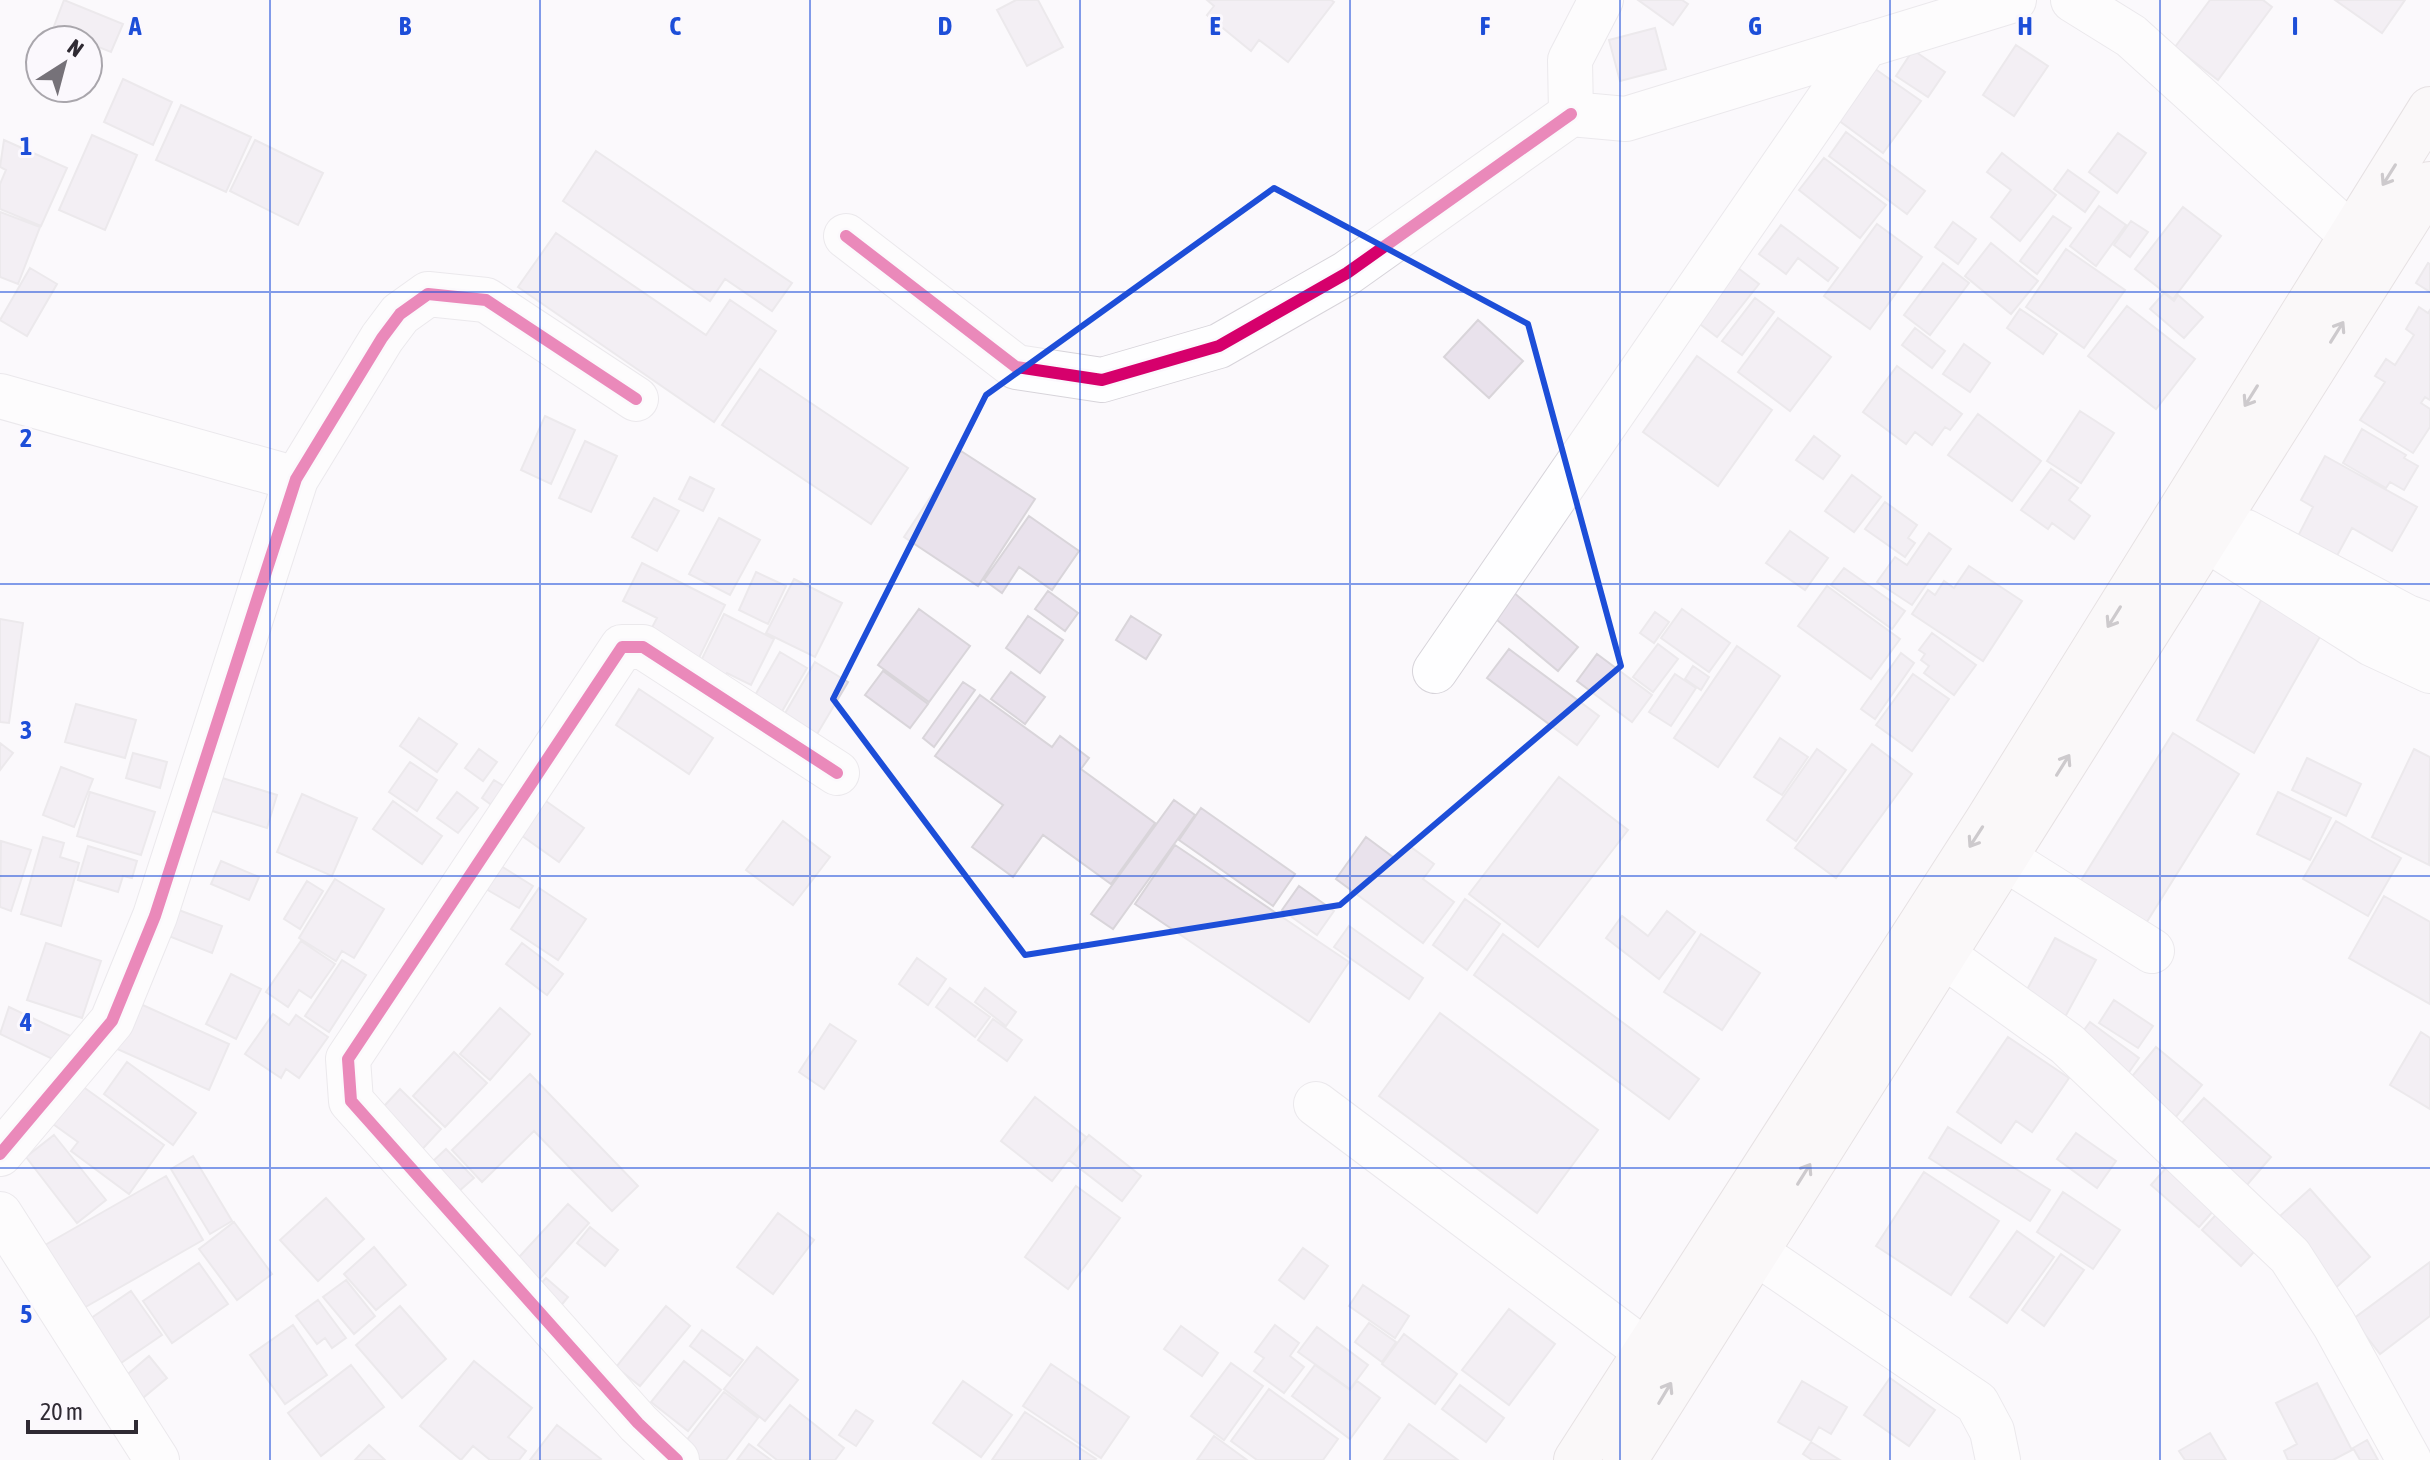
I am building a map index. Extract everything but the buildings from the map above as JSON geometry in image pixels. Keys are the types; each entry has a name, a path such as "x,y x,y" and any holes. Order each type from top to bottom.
{"main road":[{"path":"1576,1460 1987,821 2430,109"},
{"path":"1625,1460 2430,184"}],"street":[{"path":"1571,114 1570,60 1601,0"},
{"path":"846,236 1016,367 1102,380 1219,346 1347,273 1571,114 1626,119 2014,0"},
{"path":"2073,0 2131,36 2351,235"},
{"path":"1435,671 1866,45"},
{"path":"0,1154 112,1021 155,916 296,479 382,338 400,314 428,294 486,300 636,399"},
{"path":"0,396 296,479"},
{"path":"2213,528 2430,625"},
{"path":"2213,528 2372,644 2430,671"},
{"path":"677,1460 628,1412 351,1101 348,1059 622,647 643,647 837,773"},
{"path":"2004,858 2152,951"},
{"path":"1943,955 2067,1044 2290,1256 2334,1324 2409,1460"},
{"path":"1316,1104 1644,1350"},
{"path":"0,1214 157,1460"},
{"path":"1755,1252 1977,1403 1992,1431 1998,1460"}],"highlighted area":[{"path":"1274,188 1528,324 1621,666 1340,905 1025,955 833,699 986,395"}],"cycle path":[{"path":"846,236 1016,367 1102,380 1219,346 1347,273 1571,114"},
{"path":"0,1154 112,1021 155,916 296,479 382,338 400,314 428,294 486,300 636,399"},
{"path":"677,1460 638,1423 351,1101 348,1059 622,647 643,647 837,773"}]}
